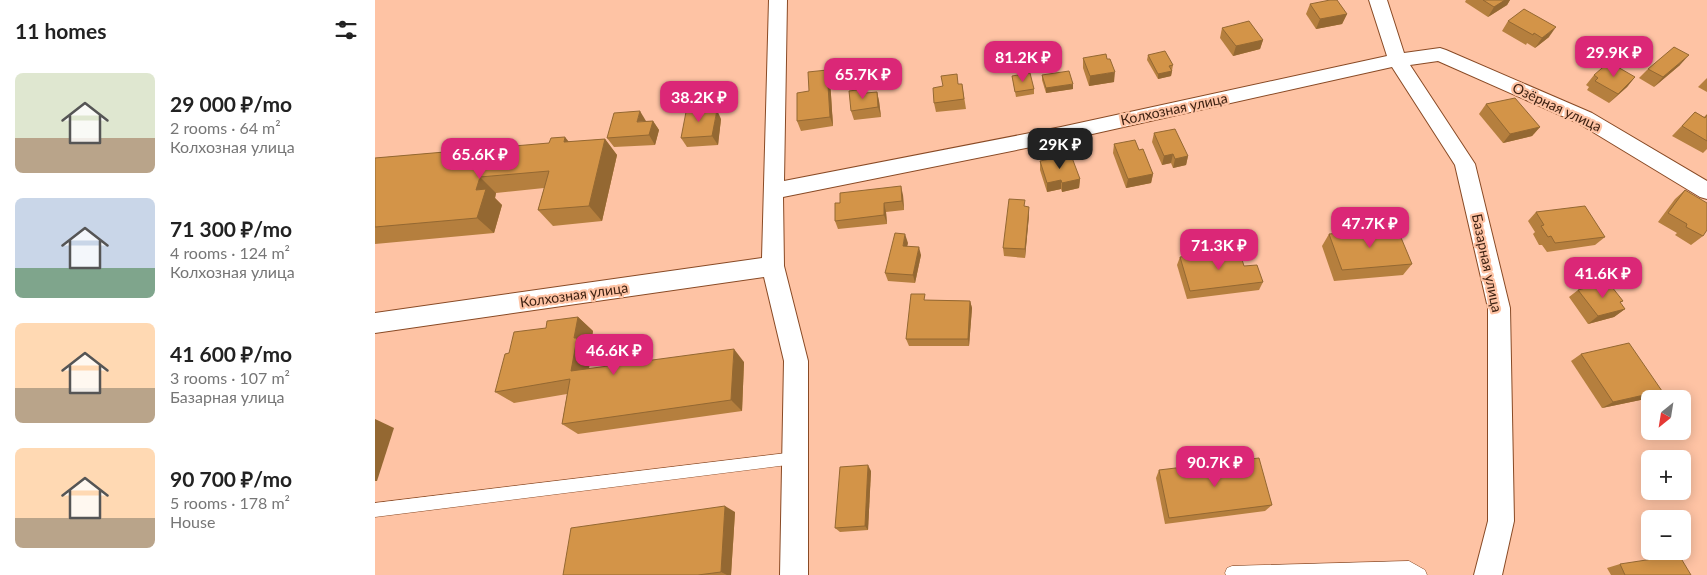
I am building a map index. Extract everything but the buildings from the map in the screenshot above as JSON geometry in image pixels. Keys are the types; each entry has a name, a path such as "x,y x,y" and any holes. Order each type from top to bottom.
{"street":[{"path":"778,0 773,266 796,361 794,575"},
{"name":"Базарная улица","path":"1378,0 1397,60 1465,164 1499,308 1501,521 1488,575"},
{"name":"Озёрная улица","path":"1397,60 1440,54 1585,118 1707,191"},
{"name":"Колхозная улица","path":"773,191 1061,134 1397,60"},
{"name":"Колхозная улица","path":"375,323 773,266"}],"lane":[{"path":"375,510 795,458"},
{"path":"1233,573 1409,568 1420,575"}]}
